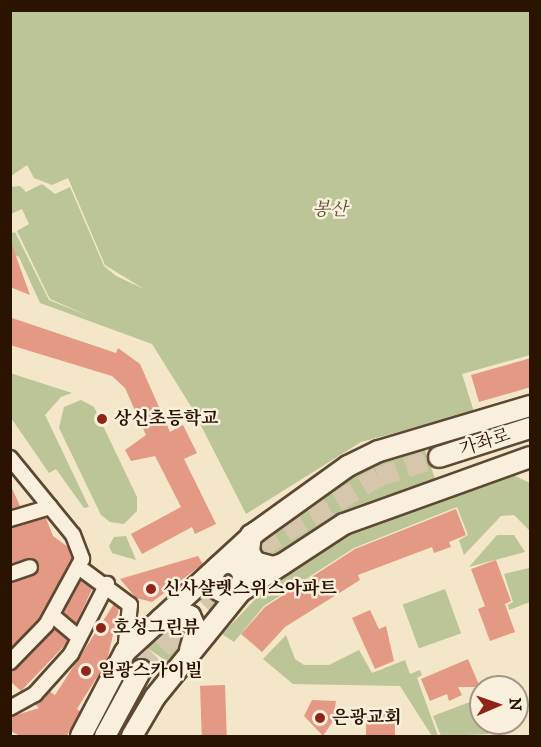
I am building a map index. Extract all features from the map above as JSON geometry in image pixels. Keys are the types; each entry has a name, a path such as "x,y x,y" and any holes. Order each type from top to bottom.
{"main road":[{"path":"81,736 125,652 149,627 251,535 348,466 379,451 531,406"},
{"name":"가좌로","path":"439,457 531,428"},
{"path":"132,736 183,663 240,592 325,534 364,515 531,456"},
{"path":"251,535 249,552 255,562 273,567 283,564"},
{"path":"217,565 216,585 225,593 240,592"},
{"path":"149,627 175,611 190,616 196,629 183,663"},
{"path":"105,736 141,670"}],"street":[{"path":"13,465 73,535 81,564 130,605 125,652"},
{"path":"10,519 50,507"},
{"path":"10,662 52,615 81,564"},
{"path":"10,574 30,567"},
{"path":"10,708 35,694 80,638 107,584"},
{"path":"52,615 80,638"}],"green space":[{"name":"봉산","path":"11,11 530,11 530,355 462,374 474,412 361,442 246,514 192,408 152,344 40,303 19,257 11,253 10,234 15,232 49,300 91,317 50,299 17,231 29,224 22,209 11,214 11,187 20,186 26,192 42,184 55,194 70,187 104,266 116,276 144,289 105,265 68,178 52,185 34,178 27,165 11,176"},
{"path":"10,373 72,393 61,397 45,415 89,507 84,508 56,469 49,473 11,418"},
{"path":"81,400 94,407 137,497 137,511 124,524 110,522 101,515 59,428 64,407"},
{"path":"424,446 436,482 272,563 259,556 256,542 348,472"},
{"path":"513,475 530,483 530,531 514,515 501,516 464,555 459,540 468,535 457,507 354,548 264,606 234,642 222,634 269,585 342,536"},
{"path":"497,535 514,535 525,552 469,567"},
{"path":"126,536 136,560 112,553 109,546 114,537"},
{"path":"529,568 530,602 509,610 508,605 513,602 504,574"},
{"path":"445,589 461,633 419,649 403,604"},
{"path":"174,616 188,623 172,665 140,643"},
{"path":"286,635 295,659 304,665 329,665 359,650 372,673 405,660 410,674 420,670 422,675 417,678 438,736 432,736 400,686 293,684 263,659"},
{"path":"469,702 469,735 441,736 433,716"}],"building":[{"path":"12,245 30,295 10,287"},
{"path":"12,318 116,353 118,348 140,364 170,432 183,425 197,453 184,459 216,524 195,534 192,527 142,554 131,534 181,507 155,456 131,461 125,450 146,435 125,388 112,376 10,345"},
{"path":"531,358 531,387 479,402 471,375"},
{"path":"10,484 20,506 10,509"},
{"path":"456,509 466,535 449,542 451,547 434,553 432,547 358,575 360,580 285,627 262,652 241,634 265,607 355,549"},
{"path":"46,518 53,536 68,547 72,559 39,620 10,649 10,583 33,575 39,568 31,558 10,564 10,528"},
{"name":"신사샬렛스위스아파트","path":"198,556 203,564 152,602 136,598 120,579"},
{"path":"496,560 511,601 505,604 515,632 490,641 478,609 485,606 471,569"},
{"path":"81,580 92,589 76,624 63,613"},
{"path":"114,604 119,608 107,661 77,709 80,711 67,736 21,736 10,731 10,717 39,708 35,704 49,691 55,695"},
{"path":"370,610 379,629 386,626 394,661 375,669 352,618"},
{"path":"54,629 68,640 66,644 21,691 10,681 10,671"},
{"path":"468,659 475,675 469,675 469,687 458,687 462,695 449,701 447,694 430,701 421,679"},
{"path":"225,685 227,736 202,736 200,686"},
{"name":"은광교회","path":"312,700 336,701 333,721 323,736 304,716"},
{"path":"366,710 395,710 395,736 366,736"}],"tunnel":[{"path":"141,670 260,548 378,477 439,457"}],"place":[{"name":"상신초등학교","path":"102,419"},
{"name":"신사샬렛스위스아파트","path":"151,589"},
{"name":"호성그린뷰","path":"101,628"},
{"name":"일광스카이빌","path":"86,671"},
{"name":"은광교회","path":"320,718"}]}
